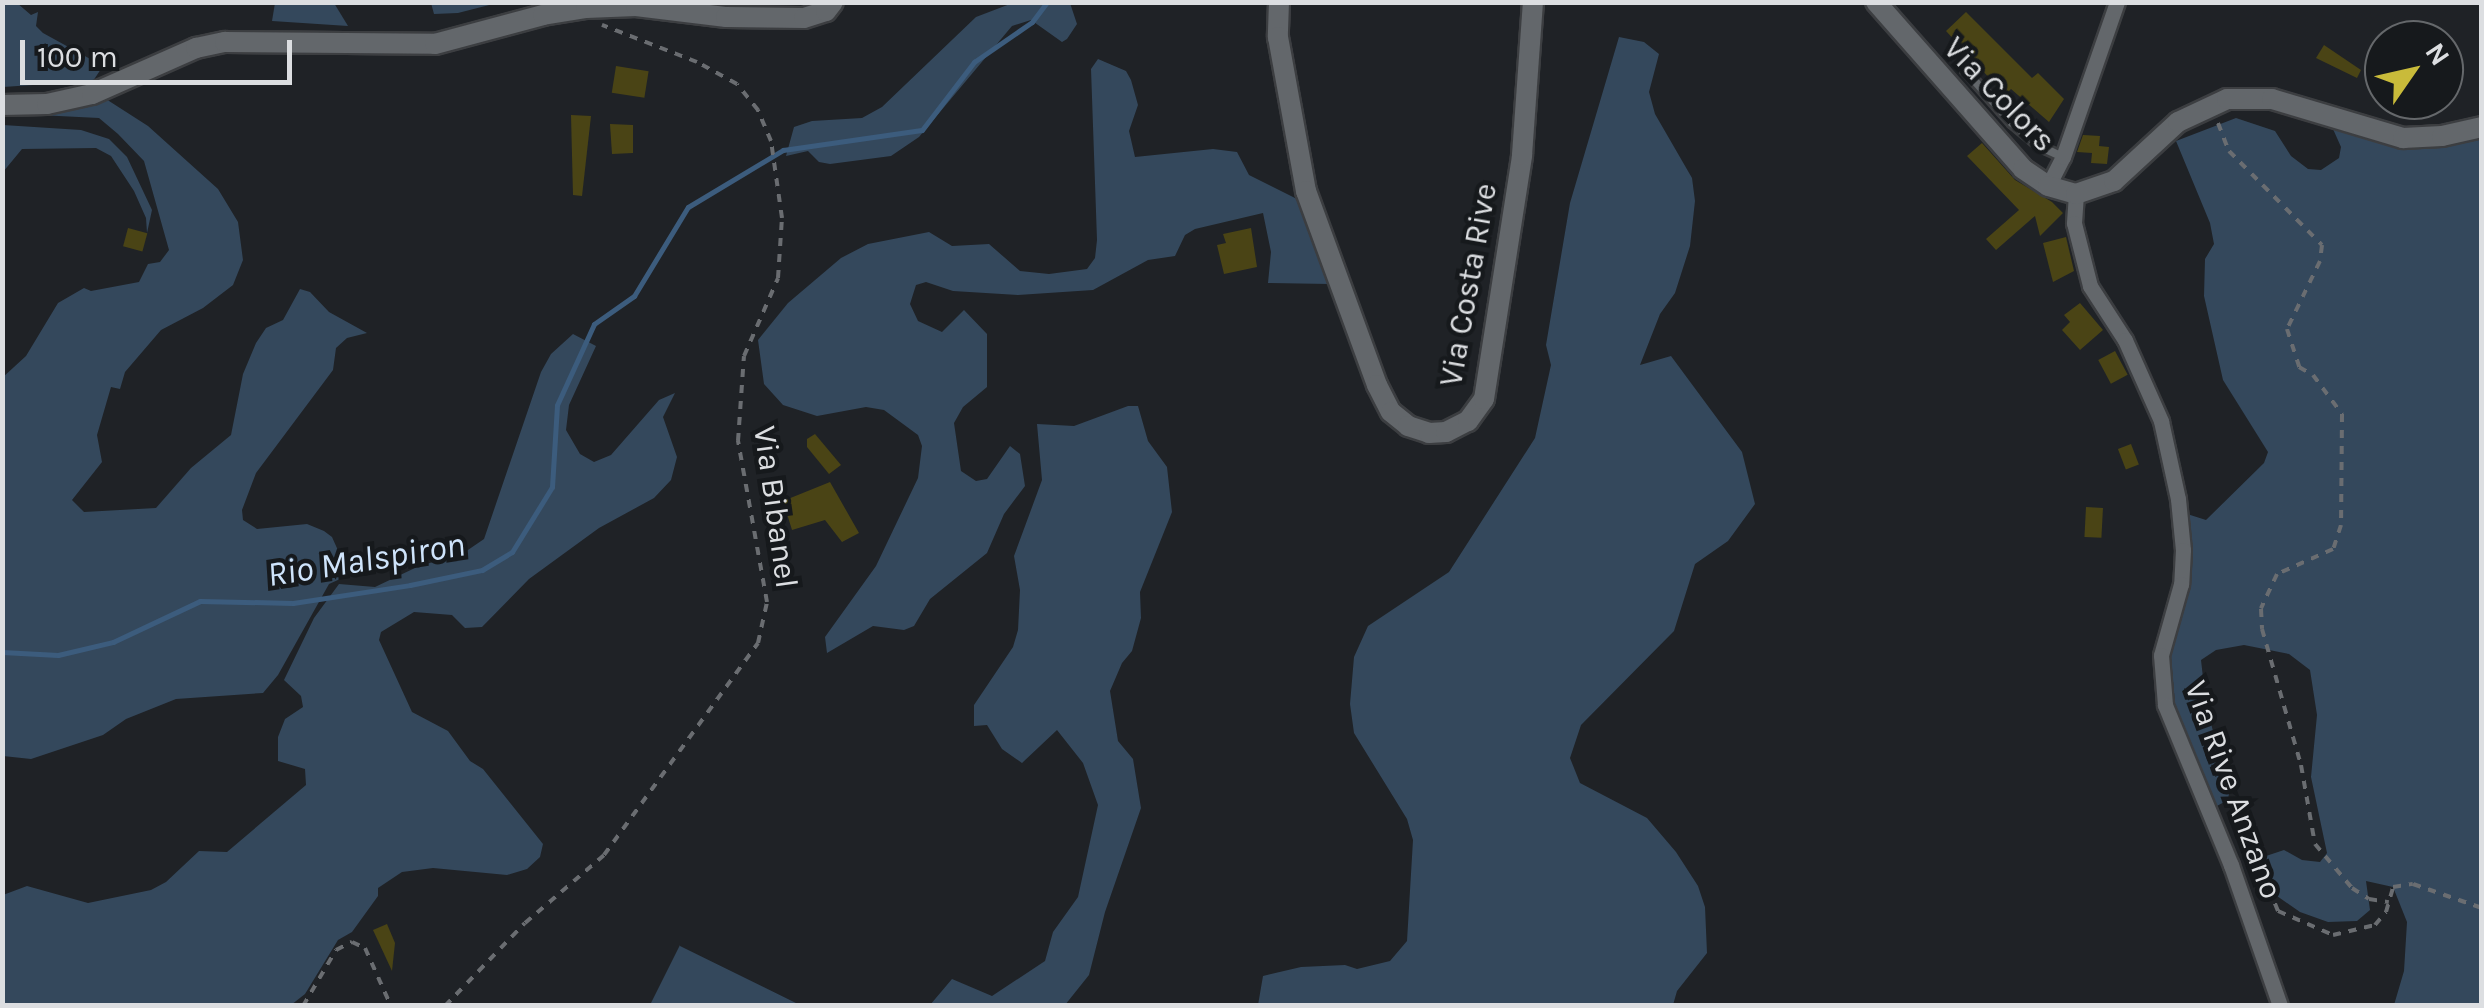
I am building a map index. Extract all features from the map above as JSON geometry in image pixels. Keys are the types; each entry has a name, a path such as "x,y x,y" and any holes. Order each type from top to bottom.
{"street":[{"path":"2,105 46,104 92,94 196,48 224,42 435,44 543,14 586,8 636,6 726,17 804,18 826,12 833,2"},
{"name":"Via Costa Rive","path":"1278,2 1278,37 1306,191 1377,385 1391,412 1408,426 1429,433 1446,432 1468,421 1484,398 1522,156 1534,2"},
{"name":"Via Colors","path":"1876,2 2024,169 2048,186 2076,194"},
{"path":"2048,186 2063,157 2117,2"},
{"path":"2076,194 2114,181 2178,122 2227,99 2272,99 2403,138 2442,136 2482,126"},
{"name":"Via Rive Anzano","path":"2076,194 2074,223 2090,286 2125,340 2161,421 2178,500 2183,550 2180,584 2162,644 2165,705 2236,876 2280,1006"}],"lane":[{"path":"1965,70 2012,123 2039,146 2063,157"}],"path":[{"name":"Via Bibanel","path":"445,1006 525,923 604,855 758,643 767,602 738,441 744,356 778,278 782,218 772,149 758,110 737,84 698,62 607,31 586,8"},
{"path":"2211,104 2229,150 2322,245 2320,261 2287,329 2299,367 2313,375 2342,414 2342,525 2333,549 2277,574 2261,609 2262,630 2301,765 2315,844 2352,888 2368,899 2389,902"},
{"path":"2236,876 2250,865 2263,874 2278,910 2333,936 2375,924 2393,887 2414,884 2482,908"},
{"path":"303,1006 336,950 352,942 365,948 391,1006"}],"shaded area":[{"path":"3,2 17,3 31,15 38,12 36,26 43,33 103,66 93,81 3,87"},
{"path":"431,2 497,3 458,13 434,14"},
{"path":"275,3 334,3 348,26 272,21"},
{"path":"1070,3 1077,24 1067,39 1062,42 1031,20 1012,26 919,137 891,156 830,164 819,162 808,151 786,156 794,127 812,121 862,118 882,107 976,17 1010,4"},
{"path":"1619,37 1644,42 1659,54 1649,92 1655,114 1692,178 1695,201 1690,246 1675,293 1660,314 1640,365 1671,356 1742,452 1755,504 1728,541 1695,564 1674,631 1581,725 1570,758 1580,783 1647,818 1676,852 1698,886 1705,907 1707,953 1677,991 1673,1005 1258,1005 1263,976 1301,967 1345,965 1357,969 1390,961 1407,941 1413,840 1407,819 1354,733 1350,704 1354,657 1368,626 1449,572 1535,438 1551,365 1546,345 1570,203"},
{"path":"1098,59 1126,71 1131,80 1138,105 1129,131 1135,157 1213,149 1237,152 1249,175 1299,200 1330,284 1268,283 1271,252 1263,213 1195,229 1185,235 1175,256 1148,260 1093,290 1018,295 953,291 926,282 916,285 910,304 918,321 942,332 964,310 987,334 987,387 963,407 954,423 961,471 976,481 987,479 1010,446 1020,454 1025,486 1004,514 987,553 930,599 914,626 904,630 873,626 827,653 825,637 876,566 918,478 922,446 918,435 884,410 866,407 817,416 783,405 764,384 758,340 788,303 841,258 868,244 929,232 952,246 989,244 1020,271 1049,274 1087,269 1095,258 1097,240 1091,69"},
{"path":"95,92 148,126 218,189 238,222 243,260 233,285 203,308 161,330 125,372 120,389 111,387 97,435 102,462 72,500 84,512 156,508 191,468 231,435 243,374 256,343 266,328 283,320 300,289 310,292 329,312 367,333 347,338 336,348 333,370 256,473 242,510 243,520 257,529 307,524 324,531 332,537 349,575 329,584 278,675 263,693 176,699 126,719 103,735 31,759 3,756 2,378 26,356 58,303 84,288 91,291 139,282 148,264 160,262 169,250 144,161 118,134 99,118 18,114"},
{"path":"2236,118 2275,131 2291,156 2308,169 2321,170 2339,158 2341,147 2333,129 2336,125 2481,133 2481,1005 2394,1005 2404,971 2407,922 2393,887 2366,881 2370,910 2357,921 2328,922 2300,912 2277,896 2263,874 2266,856 2284,850 2302,860 2320,862 2327,853 2311,777 2317,715 2310,670 2289,654 2244,645 2216,650 2201,660 2206,704 2229,793 2228,800 2215,807 2175,704 2170,647 2190,568 2184,513 2206,520 2264,463 2268,452 2223,380 2204,296 2205,259 2214,244 2210,223 2176,141"},
{"path":"3,125 81,130 109,139 127,157 152,210 147,233 146,218 134,191 111,156 96,148 22,149 3,172"},
{"path":"573,334 596,346 569,405 566,430 580,454 594,462 611,455 659,400 675,393 663,417 677,457 671,480 654,498 599,528 529,579 482,627 465,628 452,615 414,612 381,632 379,640 412,712 448,731 470,761 483,769 543,844 540,857 527,869 507,875 433,868 402,872 378,888 378,896 352,932 338,940 305,994 291,1005 3,1005 3,895 27,886 88,903 151,890 166,882 199,851 227,852 306,785 305,769 278,761 278,737 285,719 303,707 301,696 284,680 314,618 339,584 375,587 417,567 465,552 484,539 541,372 551,354"},
{"path":"1138,406 1148,441 1167,467 1172,512 1140,592 1141,618 1132,651 1110,691 1118,741 1133,759 1141,808 1105,912 1089,975 1065,1005 930,1005 952,979 992,996 1045,961 1053,932 1078,897 1098,805 1083,763 1057,730 1022,763 1002,749 987,725 974,726 974,705 1013,647 1018,630 1020,590 1014,556 1042,480 1037,424 1074,426"},
{"path":"680,946 800,1005 650,1005"}],"building":[{"path":"1966,12 2032,78 2038,73 2064,99 2049,122 2011,89 2005,95 1946,31"},
{"path":"2324,45 2361,70 2357,78 2316,58"},
{"path":"616,66 649,71 644,98 612,93"},
{"path":"571,115 591,116 582,196 573,195"},
{"path":"610,124 633,125 633,153 612,154"},
{"path":"2083,135 2100,136 2099,146 2109,147 2107,164 2091,163 2092,153 2077,152"},
{"path":"1982,143 2015,180 2063,213 2040,236 2035,216 1996,250 1986,239 2019,210 1967,156"},
{"path":"128,228 147,233 142,252 123,246"},
{"path":"1251,228 1257,267 1224,274 1217,245 1226,243 1223,234"},
{"path":"2066,237 2074,271 2053,282 2043,243"},
{"path":"2080,303 2103,330 2080,350 2062,330 2070,322 2064,315"},
{"path":"2115,351 2128,375 2111,384 2098,360"},
{"path":"815,434 841,465 829,474 807,447 807,439"},
{"path":"2131,444 2139,465 2126,470 2118,449"},
{"path":"830,482 859,533 842,542 825,520 792,530 783,501"},
{"path":"2086,507 2103,508 2101,538 2084,537"},
{"path":"387,924 395,943 392,971 373,930"}],"waterway":[{"name":"Rio Malspiron","path":"2,652 58,655 113,642 200,601 293,603 410,585 482,570 512,552 552,487 557,405 594,324 634,296 688,207 783,150 922,130 974,62 1032,22 1047,2"}]}
